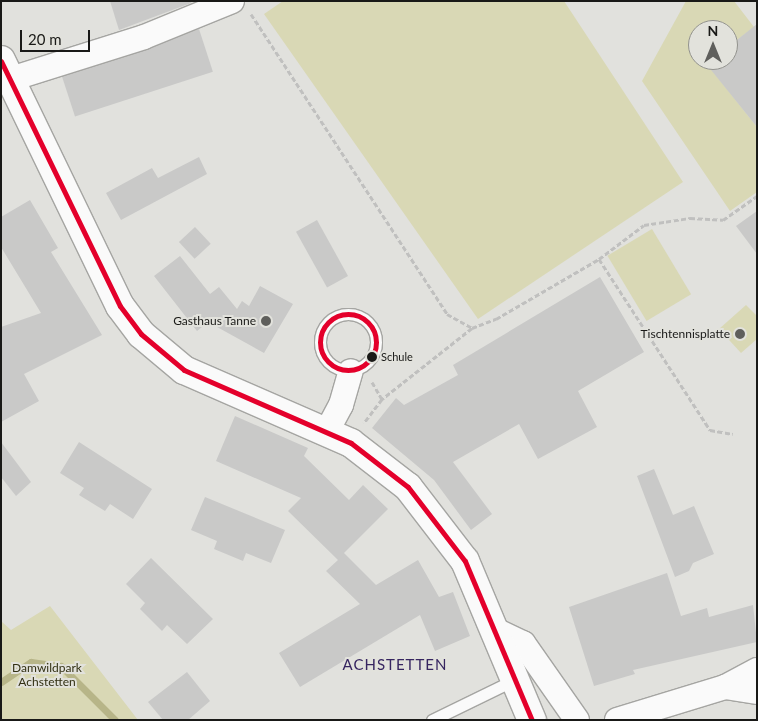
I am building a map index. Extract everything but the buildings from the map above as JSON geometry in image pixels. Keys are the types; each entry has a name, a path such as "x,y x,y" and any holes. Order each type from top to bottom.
{"street":[{"path":"240,5 144,37 6,70 120,306 140,334 184,370 339,438 408,487 437,520 466,561 532,720"},
{"path":"339,438 342,405 360,375"},
{"path":"496,631 523,643 577,720"},
{"path":"617,720 725,687 757,670"},
{"path":"725,687 757,692"}],"lane":[{"path":"344,313 362,316 374,328 378,346 360,375 333,367 322,354 320,336 328,321 344,313"},
{"path":"432,720 516,679"}],"path":[{"path":"240,5 447,314 472,328"},
{"path":"339,438 382,399 472,328 496,319 599,259 644,225 690,218 723,220 757,196"},
{"path":"599,259 710,430 734,434"},
{"path":"360,375 382,399"}],"green space":[{"path":"283,1 564,1 683,182 478,319 264,14"},
{"path":"686,1 734,1 754,27 738,39 738,20 688,20 688,70 712,70 757,127 757,192 730,211 642,81"},
{"path":"652,229 691,294 647,321 607,256"},
{"name":"Tischtennisplatte","path":"746,305 757,316 757,339 741,353 719,329"},
{"name":"Damwildpark Achstetten","path":"50,606 138,720 1,720 1,621 11,630"}],"waterway":[{"path":"1,682 31,662 61,666 115,720"}],"transit line":[{"path":"1,61 120,306 141,334 184,370 351,443 408,487 465,561 532,720"},
{"path":"342,314 354,314 364,318 372,326 376,342 372,358 364,366 354,370 342,370 332,366 324,358 320,348 320,336 324,326 332,318 342,314"}],"place":[{"name":"Gasthaus Tanne","path":"266,321"},
{"name":"Tischtennisplatte","path":"740,334"},
{"name":"Schule","path":"372,357"}],"district":[{"name":"ACHSTETTEN","path":"395,665"}]}
